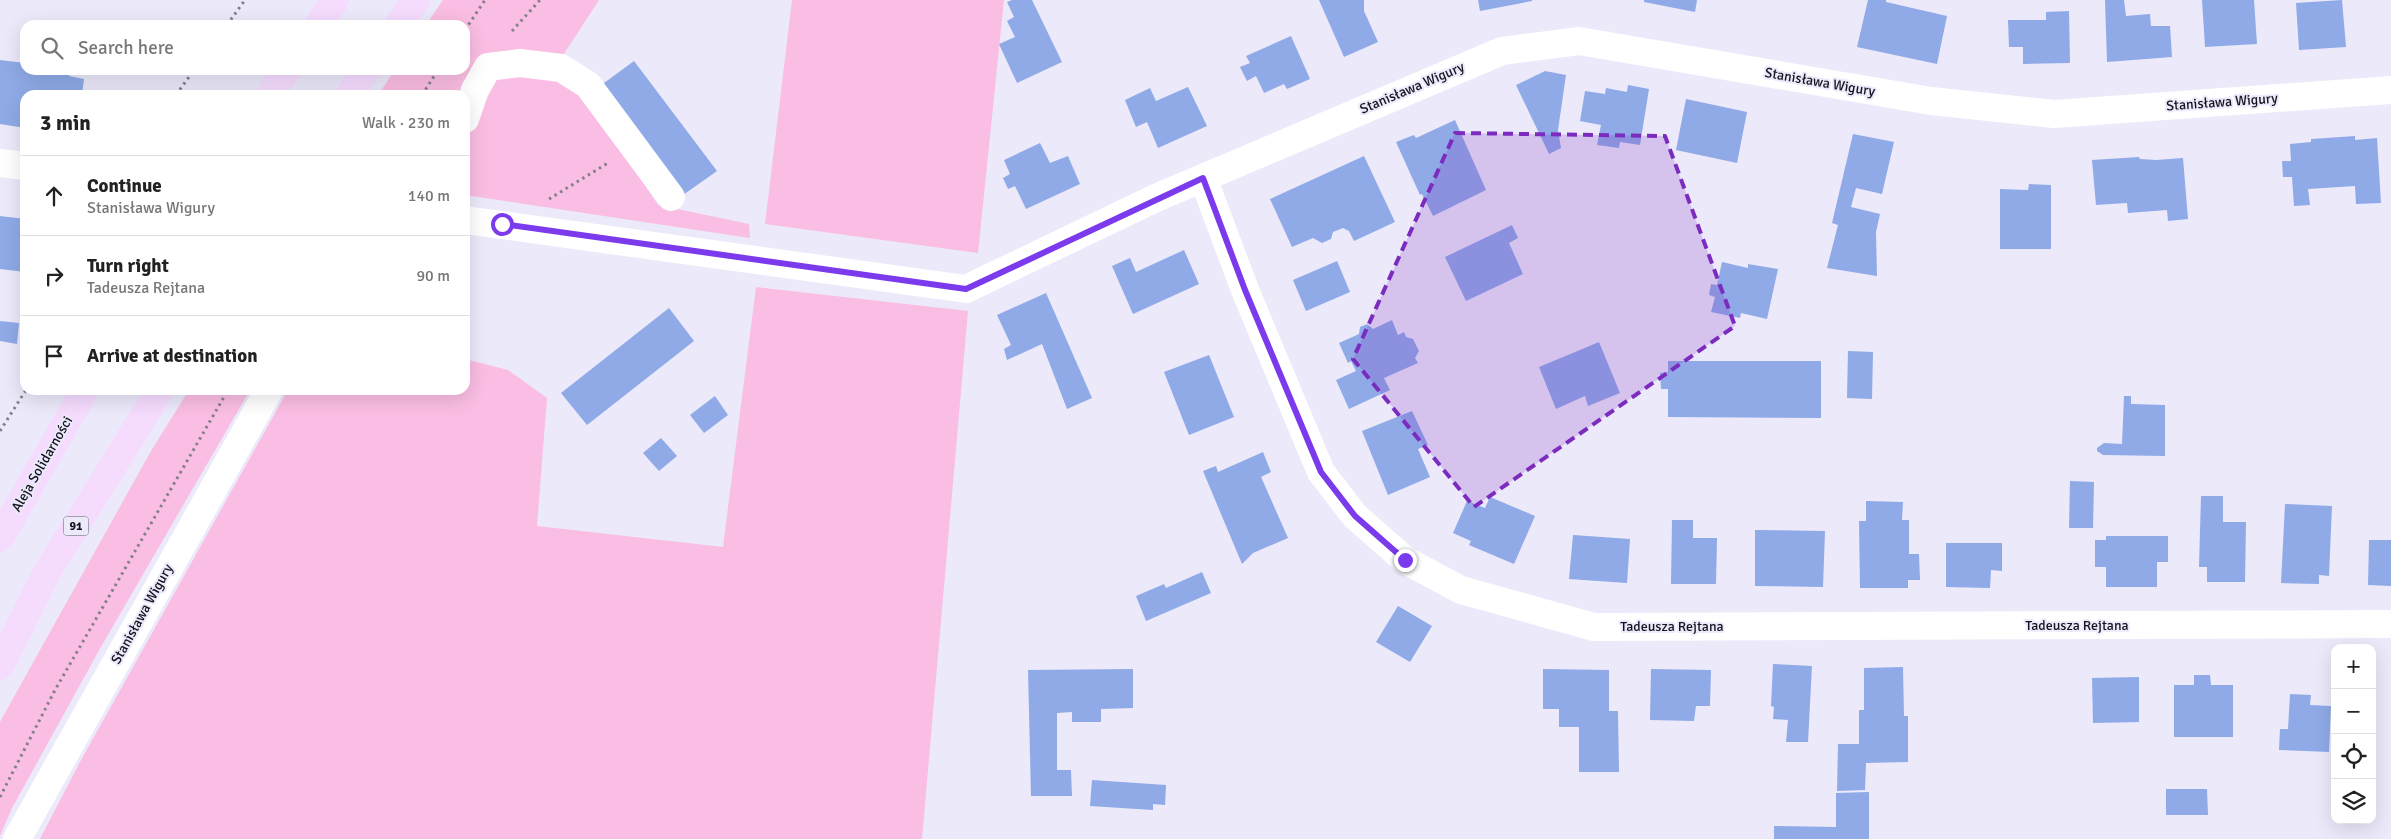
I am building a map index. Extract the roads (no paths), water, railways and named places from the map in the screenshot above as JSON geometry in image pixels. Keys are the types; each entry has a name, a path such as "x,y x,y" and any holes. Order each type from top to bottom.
{"main road":[{"path":"321,20 335,0"},
{"path":"402,20 416,0"},
{"path":"273,90 284,75"},
{"path":"352,90 362,75"},
{"name":"Aleja Solidarności","path":"0,538 82,395"},
{"name":"91","path":"0,666 46,574 157,395"}],"street":[{"name":"Stanisława Wigury","path":"470,221 966,289 1203,178 1502,51 1579,41 1931,102 2054,114 2391,90"},
{"path":"470,104 475,90 488,67 520,63 561,68 588,85 670,197"},
{"path":"0,162 20,165"},
{"name":"Tadeusza Rejtana","path":"1203,178 1245,290 1321,472 1355,516 1405,560 1461,590 1594,627 2391,624"},
{"name":"Stanisława Wigury","path":"17,839 265,395"}]}
